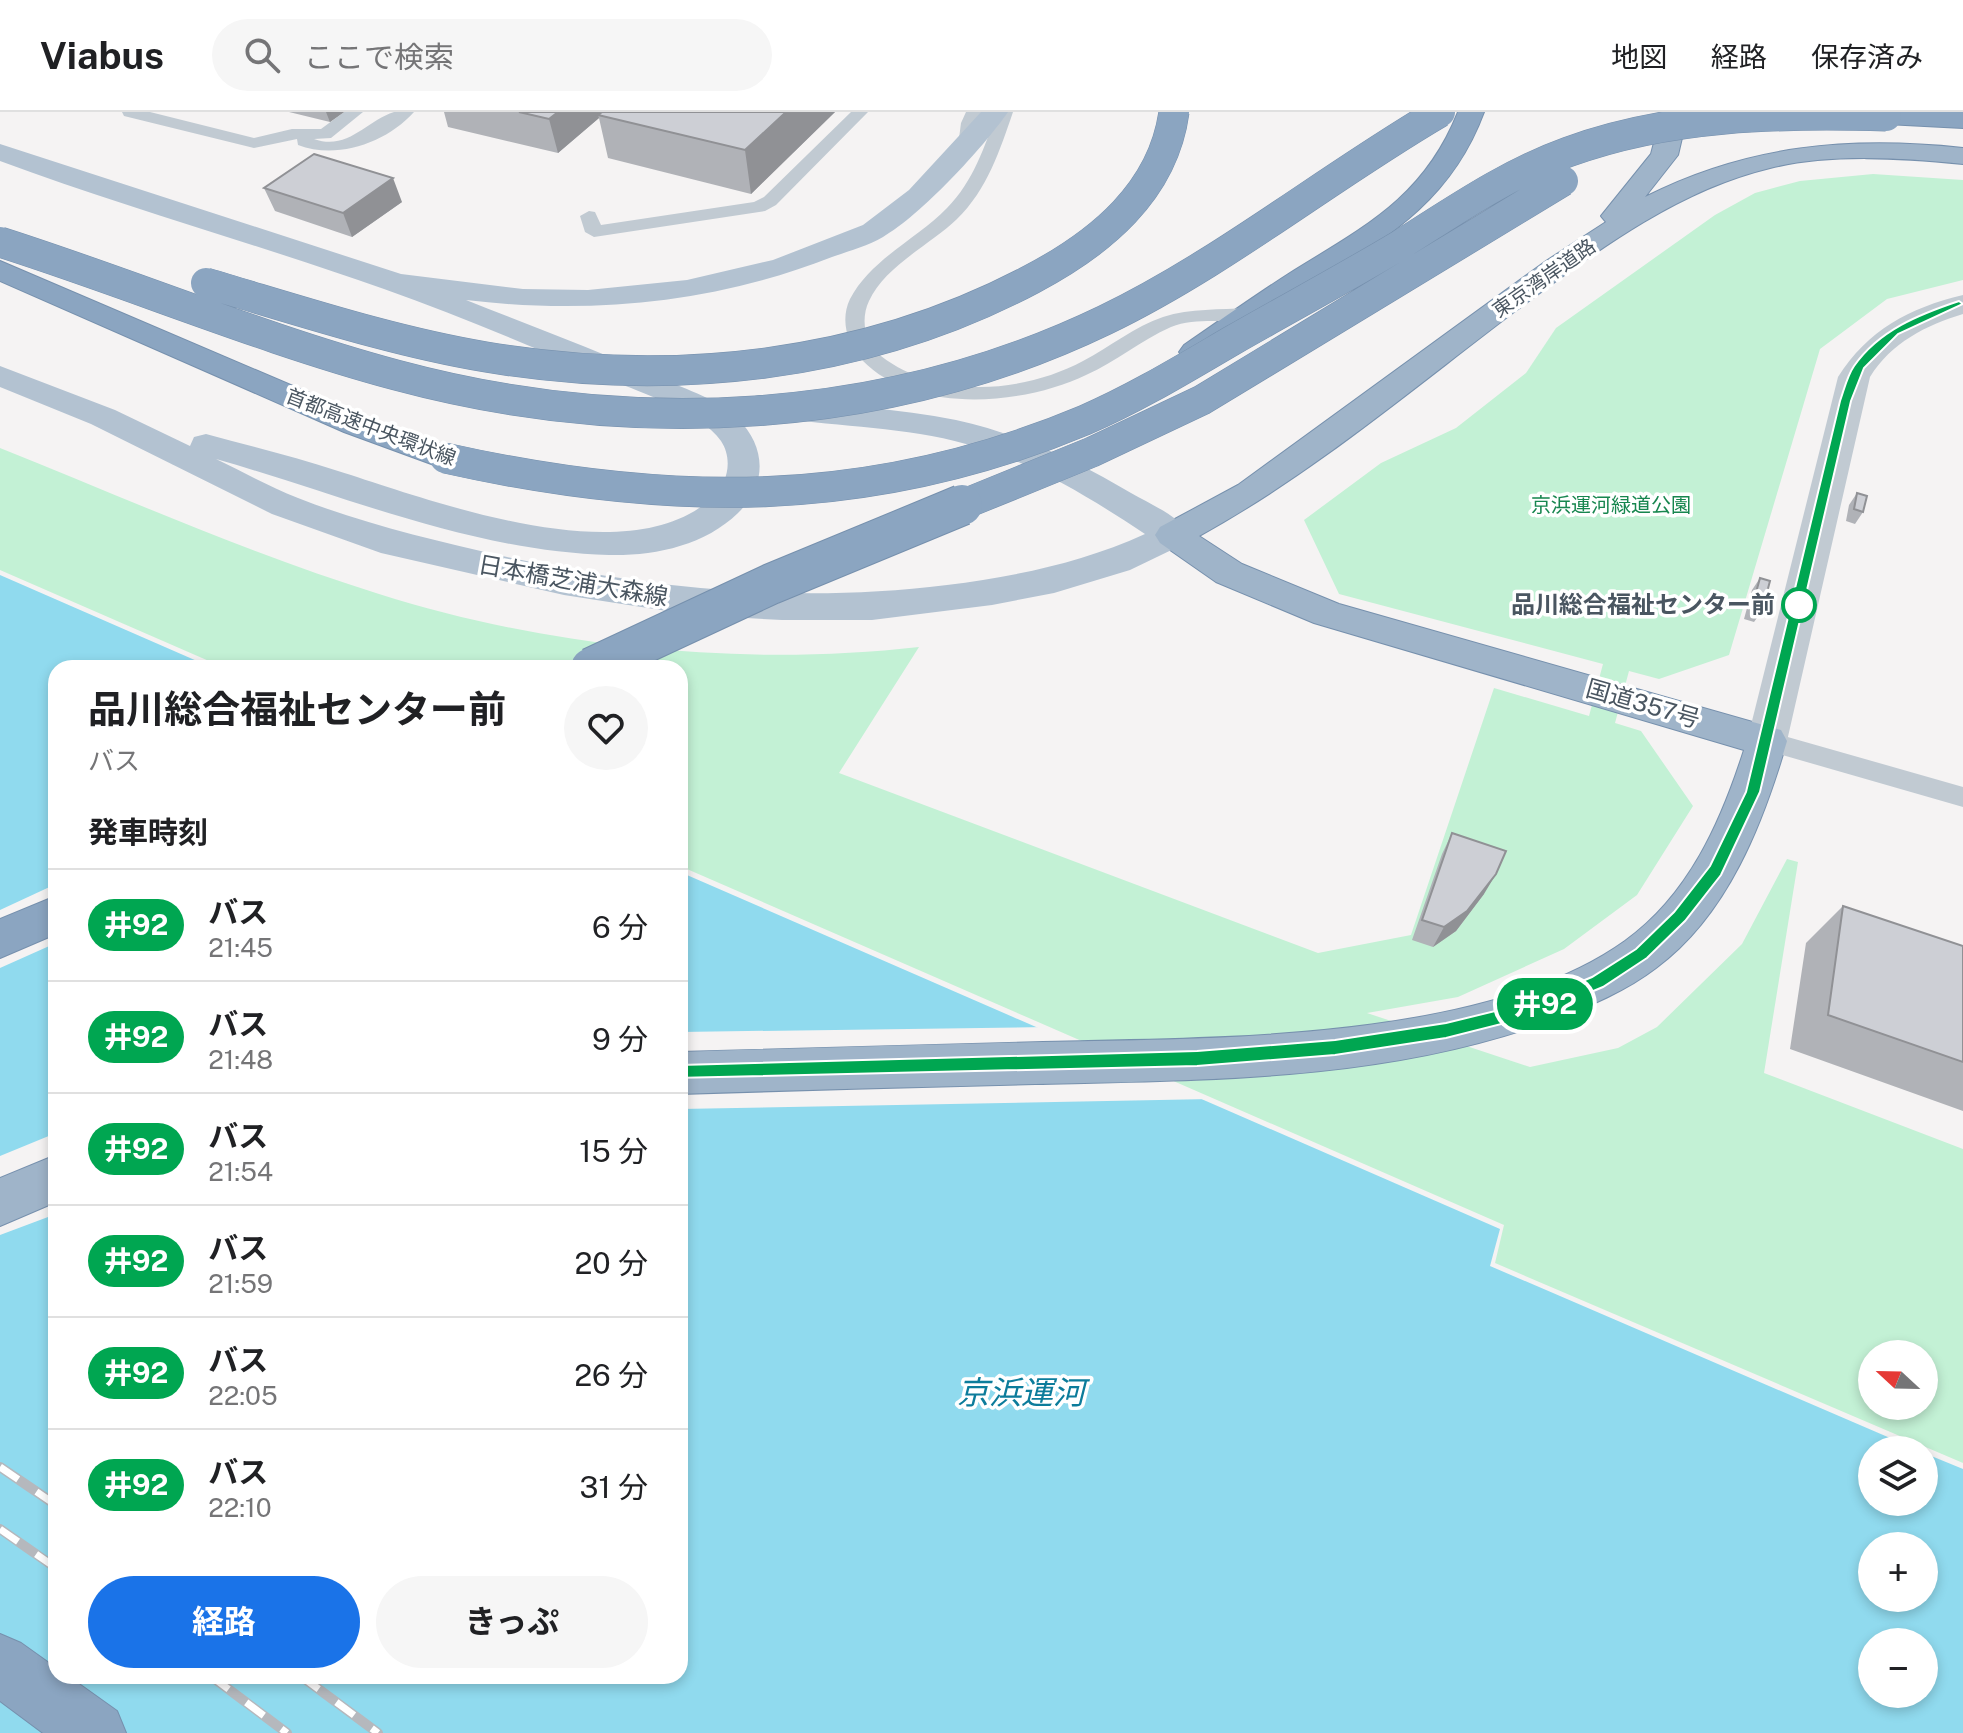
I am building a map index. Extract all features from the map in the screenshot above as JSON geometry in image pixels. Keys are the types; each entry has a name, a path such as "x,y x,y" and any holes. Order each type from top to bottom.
{"highway":[{"path":"0,224 329,319 476,355 608,369 732,367 794,359 903,334 961,314 1037,278 1104,233 1131,206 1164,153 1174,112"},
{"path":"0,242 308,348 460,390 526,403 594,411 729,413 799,408 914,387 994,366 1104,320 1157,293 1440,112"},
{"path":"1134,396 1248,314 1353,248 1412,205 1447,164 1463,136 1471,112"},
{"path":"1556,267 1620,211 1664,155 1675,112"},
{"path":"1745,112 1963,154"},
{"path":"1845,112 1963,133"},
{"path":"1134,396 1380,257 1506,179 1572,151 1645,131 1723,119 1810,114 1963,120"},
{"path":"608,660 771,584 1092,452 1202,400 1318,332 1534,197 1595,165 1657,143 1726,128 1886,116"},
{"name":"東京湾岸道路","path":"1173,535 1250,493 1556,267 1653,204 1722,172 1766,160 1868,150 1963,154"},
{"name":"首都高速中央環状線","path":"0,270 356,425 445,458 536,479 608,490 728,494 791,491 915,473 974,458 1083,420 1134,396"},
{"name":"国道357号","path":"1173,535 1229,573 1327,614 1767,741"},
{"path":"688,1073 1197,1058 1335,1047 1446,1030 1533,1009 1597,982 1642,953 1679,916 1721,860 1753,792 1767,741"},
{"path":"0,939 48,918"},
{"path":"0,1202 48,1181"},
{"path":"0,1664 95,1733"}],"main road":[{"path":"397,283 523,298 588,299 673,291 734,278 821,253 873,231 919,196 995,112"},
{"path":"0,152 85,183 397,283 593,360 708,413 731,431 744,452 745,476 733,499 710,521 680,535 645,543 529,535 417,510 319,476 103,417"},
{"path":"0,162 85,183"},
{"name":"日本橋芝浦大森線","path":"0,376 103,417 284,506 394,544 564,582 693,602 782,607 872,607 992,592 1054,580 1117,561 1173,535"},
{"path":"658,389 977,435 1084,477 1173,535"}],"street":[{"path":"1767,741 1854,377 1866,358 1894,332 1927,315 1963,304"}],"lane":[{"path":"130,112 254,143 292,134 325,134 355,112"},
{"path":"292,134 313,146 340,147 362,139 406,112"},
{"path":"589,216 594,232 759,207 770,201 860,112"},
{"path":"967,146 969,123 974,112"},
{"path":"1005,112 976,187 952,214 861,296 853,316 866,354 882,368 904,380 941,391 970,394 1019,389 1077,372 1166,322 1248,314"},
{"path":"292,134 315,118"},
{"path":"1767,741 1963,797"},
{"path":"1920,785 1921,759"}],"green space":[{"name":"京浜運河緑道公園","path":"1873,174 1963,180 1963,280 1887,299 1820,349 1729,655 1659,679 1629,671 1615,723 1641,731 1693,806 1637,895 1564,949 1458,997 1367,1013 1530,1067 1618,1048 1657,1027 1742,944 1787,859 1798,862 1764,1073 1963,1149 1963,1463 1938,1452 1938,1436 1900,1436 1862,1420 1938,1420 1938,1340 1858,1340 1858,1418 1495,1263 1504,1225 688,869 688,660 207,660 0,570 0,448 235,543 331,578 444,613 511,628 578,640 715,653 852,653 919,647 839,773 1318,953 1411,935 1494,688 1589,716 1603,664 1339,594 1304,520 1381,463 1456,428 1526,373 1556,328 1715,215 1755,193 1800,181"}],"water":[{"name":"京浜運河","path":"0,575 195,660 48,660 48,1684 688,1684 688,875 1500,1229 1490,1266 1885,1436 1858,1436 1858,1516 1938,1516 1938,1459 1963,1469 1963,1733 0,1733"}],"pier":[{"path":"48,888 48,947 0,968 0,910"},
{"path":"1047,1027 1211,1099 688,1109 688,1032"},
{"path":"48,1136 48,1217 0,1235 0,1156"}],"building":[{"path":"519,112 558,112 549,119"},
{"path":"602,112 786,112 745,150 598,115"},
{"path":"314,154 393,178 343,213 264,188"},
{"path":"1857,493 1867,496 1863,512 1854,509"},
{"path":"1760,578 1770,581 1762,611 1752,607"},
{"path":"1452,833 1506,851 1496,874 1467,911 1444,927 1422,920"},
{"path":"1843,906 1963,946 1963,1062 1828,1015"}],"railway":[{"path":"0,1467 48,1500"},
{"path":"0,1529 48,1562"},
{"path":"222,1684 287,1733"},
{"path":"312,1684 378,1733"}],"bus line":[{"name":"井92","path":"688,1073 1197,1058 1335,1047 1446,1030 1533,1009 1597,982 1642,953 1679,916 1716,870 1753,792 1849,388 1859,367 1894,332 1927,315 1963,304"}],"place":[{"name":"品川総合福祉センター前","path":"1799,605"}]}
